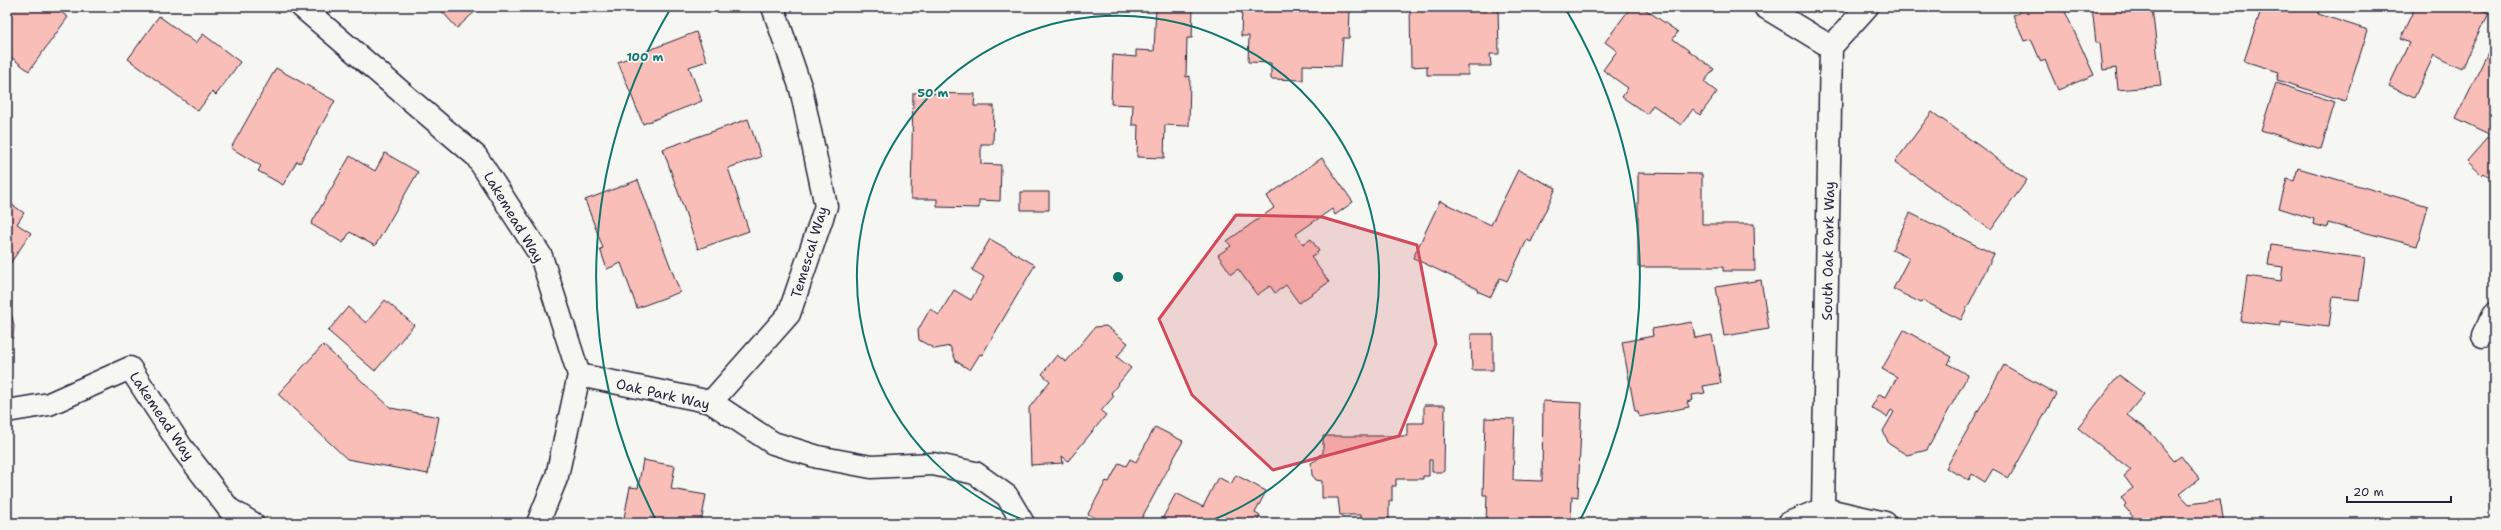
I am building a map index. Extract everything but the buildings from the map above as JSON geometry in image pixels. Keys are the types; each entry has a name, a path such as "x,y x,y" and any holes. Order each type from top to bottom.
{"street":[{"name":"Lakemead Way","path":"302,7 476,156 541,256 579,375 557,476 538,523"},
{"name":"Temescal Way","path":"711,402 789,314 826,206 801,89 773,7"},
{"path":"1765,7 1831,47 1867,7"},
{"name":"South Oak Park Way","path":"1823,509 1831,47"},
{"path":"2483,336 2494,314"},
{"name":"Lakemead Way","path":"7,411 49,404 130,368 182,448 229,509 252,523"},
{"name":"Oak Park Way","path":"579,375 711,402 773,443 818,456 871,467 933,464 975,473 1007,496 1023,523"},
{"path":"1789,523 1823,509 1885,523"}],"highlighted area":[{"path":"1236,215 1322,217 1417,245 1436,344 1399,436 1273,470 1192,395 1159,319"}]}
